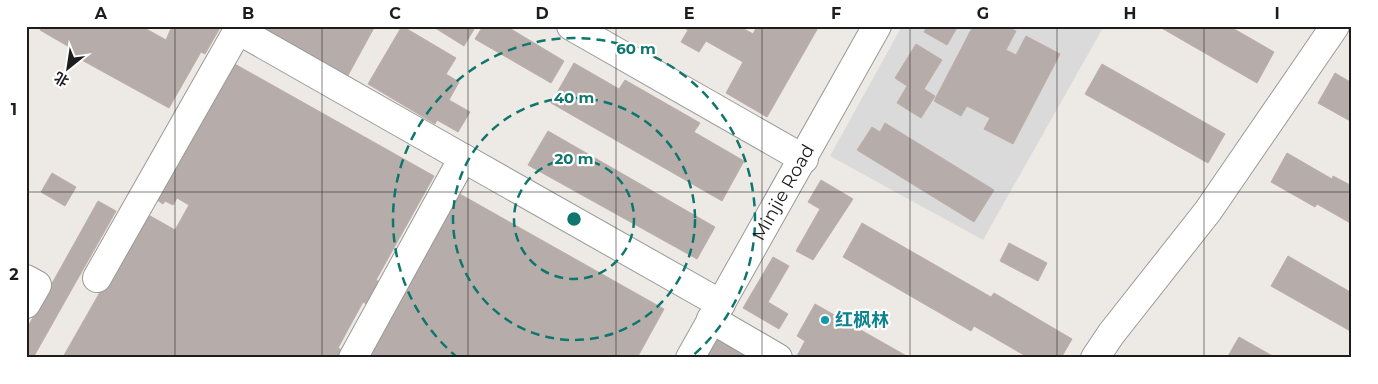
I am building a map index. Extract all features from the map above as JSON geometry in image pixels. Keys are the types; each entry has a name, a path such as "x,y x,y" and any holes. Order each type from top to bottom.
{"street":[{"path":"571,26 804,159"},
{"name":"Minjie Road","path":"690,358 804,159 877,26"},
{"path":"1094,358 1208,211 1335,26"},
{"path":"97,278 238,30 463,158 716,312 778,358"},
{"path":"353,358 463,158"},
{"path":"26,279 37,285 26,304"}],"shaded area":[{"path":"902,26 1104,26 983,240 830,156"}],"building":[{"path":"42,26 141,26 166,40 172,26 221,26 205,54 201,52 169,108 69,53 71,48 40,30"},
{"path":"252,26 375,26 346,79"},
{"path":"402,26 456,58 446,74 459,82 449,100 470,112 458,132 437,120 435,124 368,84"},
{"path":"432,26 476,26 464,46"},
{"path":"483,26 506,26 564,61 551,83 475,39"},
{"path":"681,26 739,26 753,34 757,26 819,26 767,117 726,93 743,62 706,41 699,52 681,42 688,30"},
{"path":"927,26 958,26 947,45 924,32"},
{"path":"973,26 1006,26 1016,31 1006,50 1016,55 1026,36 1060,54 1013,144 984,129 990,118 967,106 961,116 934,101"},
{"path":"1158,26 1229,26 1274,52 1257,83"},
{"path":"916,44 942,60 924,89 935,96 921,118 897,103 907,86 895,78"},
{"path":"233,63 434,176 376,280 401,294 458,193 664,309 637,358 365,358 388,316 363,302 338,348 356,358 63,357 145,213 175,230 189,205 177,198 173,205 165,201 163,204 157,200"},
{"path":"574,63 619,89 625,80 700,123 694,132 744,161 722,201 551,103"},
{"path":"1102,64 1225,134 1208,163 1085,94"},
{"path":"1335,73 1352,83 1352,122 1318,103"},
{"path":"885,123 994,190 974,222 857,150 872,127 880,132"},
{"path":"548,131 715,227 697,259 528,165"},
{"path":"1287,153 1332,179 1333,176 1352,186 1352,224 1317,204 1315,207 1271,182"},
{"path":"52,173 76,187 65,206 41,192"},
{"path":"821,180 853,199 813,260 796,251 820,209 808,202"},
{"path":"98,201 116,211 33,358 26,358 26,330"},
{"path":"862,223 991,297 994,293 1072,339 1061,358 1029,358 974,326 971,331 843,257"},
{"path":"1009,243 1047,263 1038,281 1000,261"},
{"path":"1288,256 1352,293 1352,332 1271,286"},
{"path":"773,257 789,266 768,302 788,314 779,329 743,308"},
{"name":"红枫林","path":"815,304 910,358 796,358 805,341 797,336"},
{"path":"718,331 764,358 703,358"},
{"path":"1239,337 1276,358 1227,358"}],"place":[{"name":"红枫林","path":"825,320"}]}
